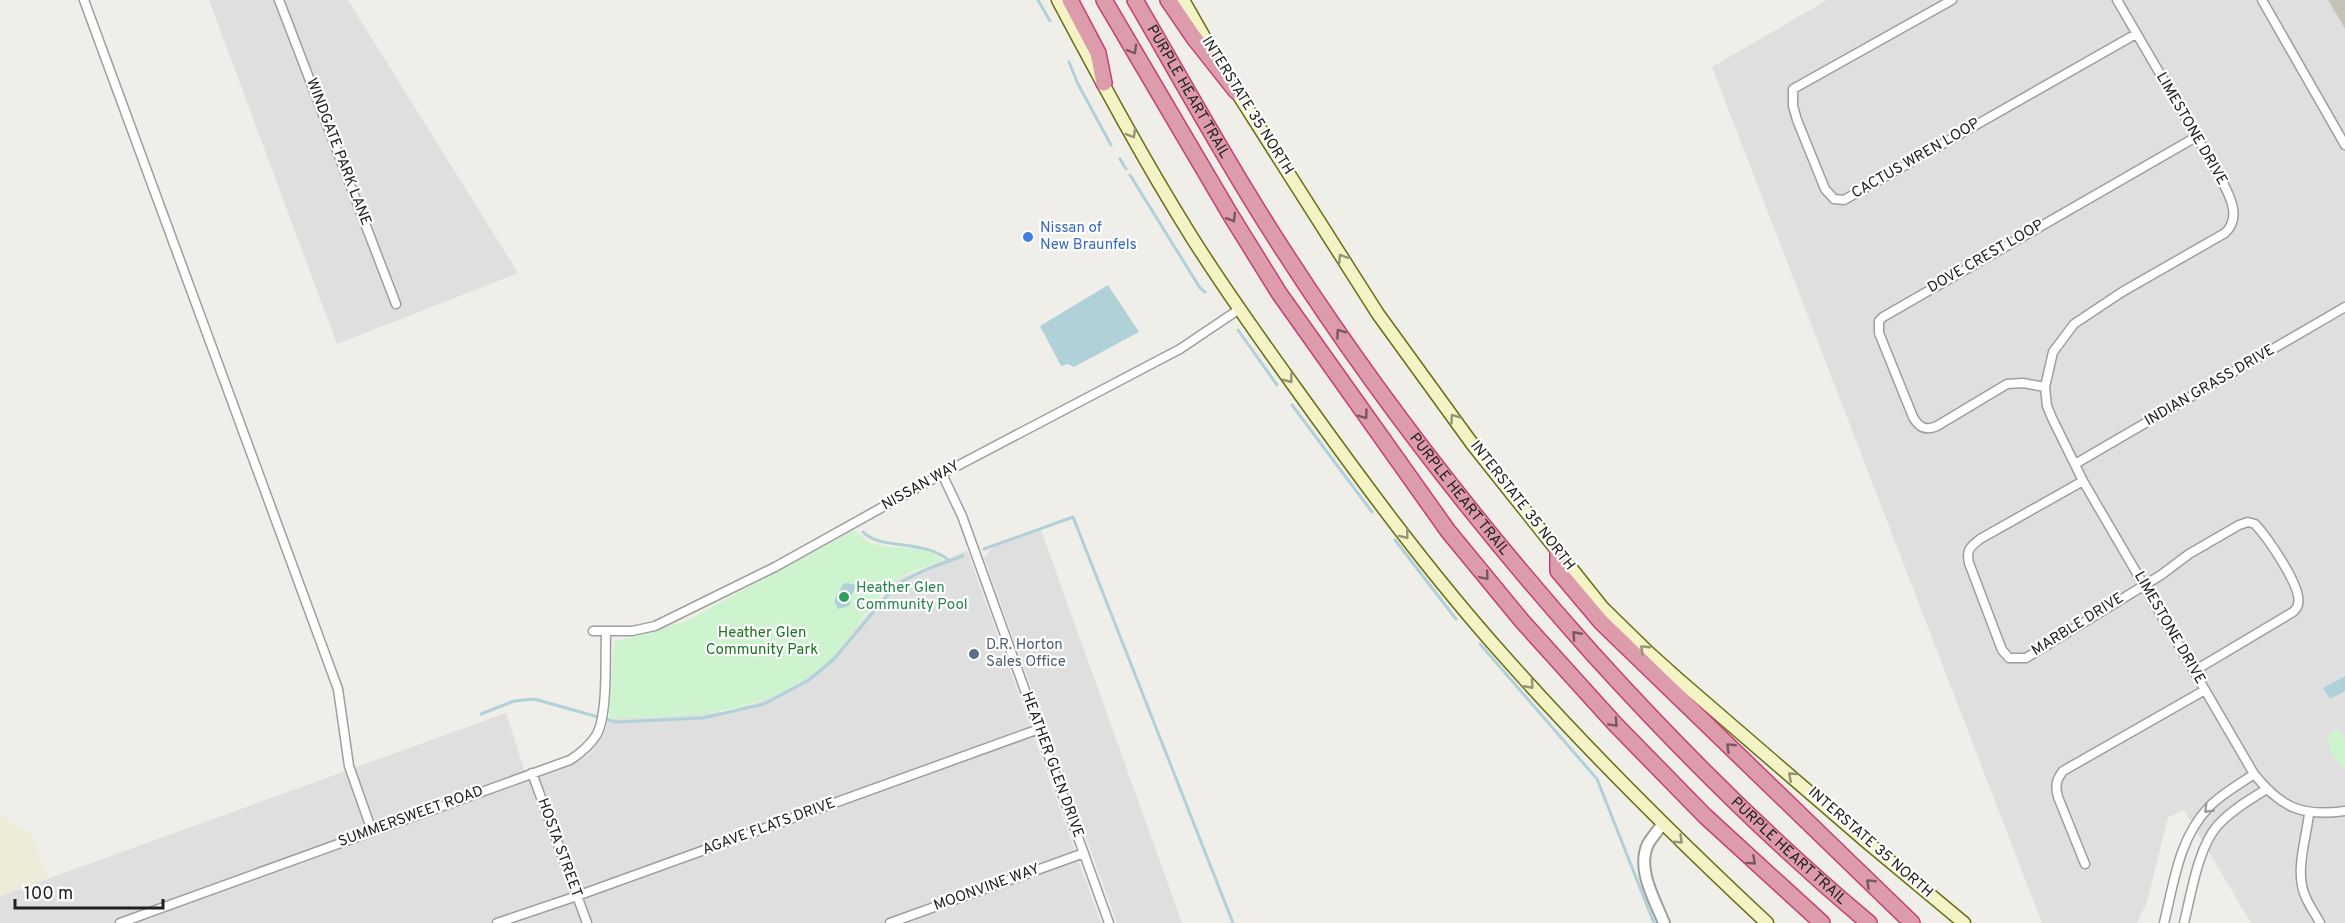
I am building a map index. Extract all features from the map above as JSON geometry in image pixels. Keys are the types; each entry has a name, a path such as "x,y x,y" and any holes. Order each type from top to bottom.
{"highway":[{"path":"1070,0 1098,53 1104,83"},
{"name":"PURPLE HEART TRAIL","path":"1104,0 1268,276 1341,384 1448,531 1522,621 1615,724 1705,816 1822,923"},
{"name":"PURPLE HEART TRAIL","path":"1135,0 1271,231 1385,398 1450,486 1524,577 1636,702 1795,859 1869,923"},
{"path":"1168,0 1194,38 1236,91"},
{"path":"1558,553 1558,572 1601,622 1912,923"}],"main road":[{"path":"1058,0 1191,236 1238,310 1362,481 1500,652 1564,723 1662,824 1767,923"},
{"name":"INTERSTATE 35 NORTH","path":"1183,0 1236,91 1378,314 1473,445 1602,607 1648,652 1964,923"}],"street":[{"path":"84,0 338,690 349,766 372,831"},
{"name":"WINDGATE PARK LANE","path":"279,0 396,304"},
{"name":"CACTUS WREN LOOP","path":"1952,0 1793,89 1792,106 1797,120 1825,189 1834,199 1844,200 2136,34"},
{"name":"LIMESTONE DRIVE","path":"2117,0 2229,195 2233,213 2231,227 2122,292 2074,324 2053,352 2045,387 2049,412 2083,481 2254,774 2278,799 2309,814"},
{"path":"2262,0 2345,145"},
{"name":"DOVE CREST LOOP","path":"2045,387 2023,383 2007,384 1937,426 1923,428 1913,417 1879,333 1879,321 2196,137"},
{"name":"INDIAN GRASS DRIVE","path":"2075,464 2345,307"},
{"name":"NISSAN WAY","path":"593,631 632,631 655,626 775,567 942,474 1180,349 1238,310"},
{"name":"HEATHER GLEN DRIVE","path":"942,474 962,516 1109,923"},
{"name":"MARBLE DRIVE","path":"2083,481 1980,539 1969,548 1967,555 1969,563 2002,650 2009,658 2026,658 2144,584"},
{"path":"2144,584 2161,575 2189,554 2248,522 2255,524 2265,535 2297,588 2299,603 2294,612 2194,671"},
{"name":"SUMMERSWEET ROAD","path":"120,923 570,760 587,748 599,729 603,709 606,632"},
{"path":"2085,864 2058,797 2056,787 2059,776 2063,771 2205,690"},
{"name":"AGAVE FLATS DRIVE","path":"497,923 1039,729"},
{"name":"HOSTA STREET","path":"532,773 587,923"},
{"path":"2164,923 2178,863 2185,842 2196,822 2210,806 2254,774"},
{"path":"2184,923 2204,848 2216,826 2239,806 2267,789"},
{"path":"2320,923 2305,897 2302,884 2301,870 2309,814 2345,811"},
{"path":"1662,824 1648,845 1644,862 1649,885 1664,923"},
{"name":"MOONVINE WAY","path":"890,923 1083,853"}],"shaded area":[{"path":"209,0 348,0 518,273 337,344"},
{"path":"1827,0 2328,0 2345,29 2345,923 2251,923 2184,810 2168,817 2147,902 2137,923 2042,923 1712,67"},
{"path":"2328,0 2345,0 2345,29"},
{"path":"1041,530 1182,923 1117,923 984,558 994,546"},
{"path":"967,550 1101,923 0,923 0,896 506,713 528,781 570,766 589,755 603,736 609,719 724,712 759,702 804,679 824,665 897,580"}],"green space":[{"name":"Heather Glen Community Park","path":"854,530 871,543 928,551 943,560 907,574 889,586 835,654 811,675 785,690 730,709 700,714 609,719 614,642 684,622"},
{"path":"2337,729 2345,739 2345,770 2330,749 2328,739 2328,735"},
{"path":"0,815 32,835 48,879 0,896"}],"water":[{"path":"1108,285 1139,332 1074,367 1068,364 1061,366 1040,326"},
{"name":"Heather Glen Community Pool","path":"843,584 856,586 850,604 838,609 834,601"},
{"path":"2345,676 2345,691 2330,699 2323,688"}],"waterway":[{"path":"1038,0 1050,21"},
{"path":"1069,62 1078,84 1111,145"},
{"path":"1120,159 1126,169"},
{"path":"1130,175 1200,288 1205,292"},
{"path":"1238,330 1277,385"},
{"path":"1292,405 1372,512"},
{"path":"984,549 1073,517 1233,923"},
{"path":"863,532 881,541 927,549 950,561"},
{"path":"1395,540 1456,619"},
{"path":"481,714 514,701 534,699 616,722 703,718 764,704 809,680 834,659 897,584 927,569 963,556"},
{"path":"1480,644 1597,779 1654,923"}],"place":[{"name":"Nissan of New Braunfels","path":"1028,237"},
{"name":"Heather Glen Community Pool","path":"844,597"},
{"name":"D.R. Horton Sales Office","path":"974,654"}]}
